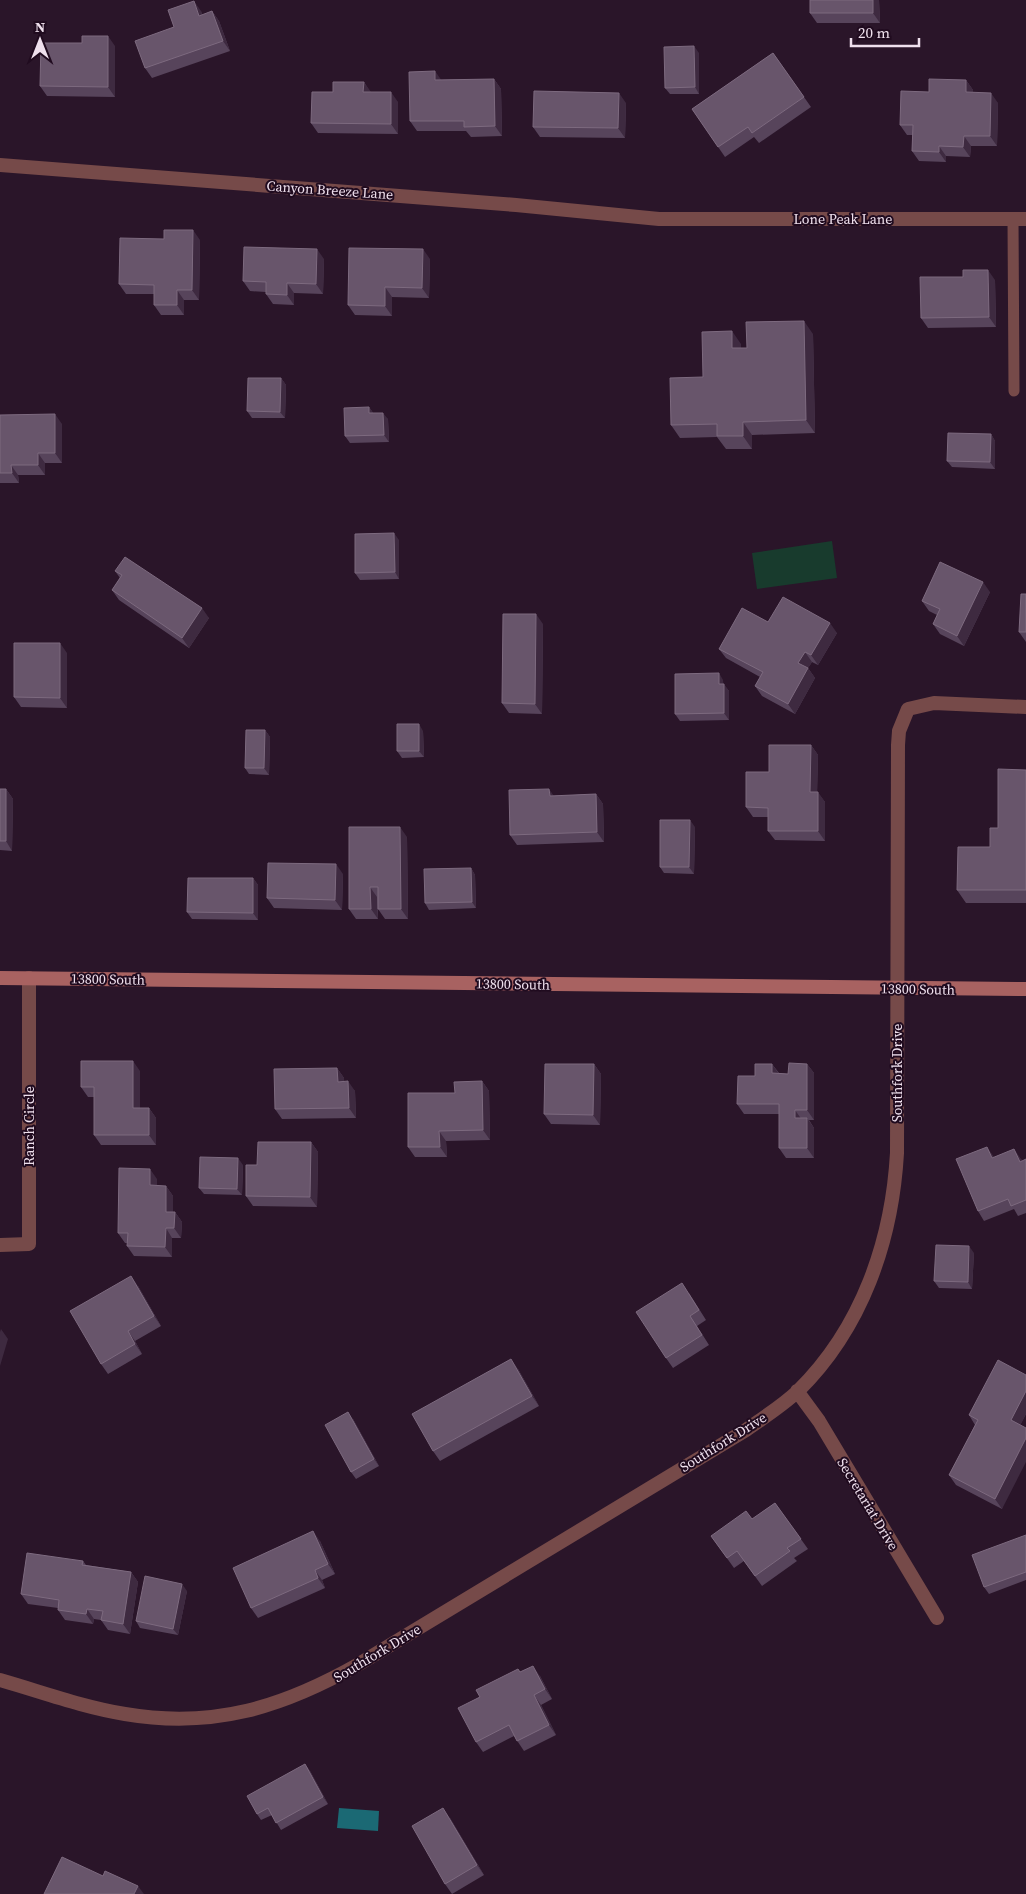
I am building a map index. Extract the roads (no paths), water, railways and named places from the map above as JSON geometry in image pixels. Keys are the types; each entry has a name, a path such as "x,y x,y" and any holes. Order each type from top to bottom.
{"main road":[{"name":"13800 South","path":"0,978 1026,989"}],"street":[{"name":"Canyon Breeze Lane","path":"0,165 506,204 659,219"},
{"name":"Lone Peak Lane","path":"659,219 1019,219"},
{"name":"Southfork Drive","path":"0,1680 88,1706 126,1714 166,1718 229,1715 263,1708 296,1697 359,1664 712,1450 772,1411 797,1391 821,1364 853,1316 866,1291 885,1237 892,1210 897,1153 899,731 908,709 934,703 1026,707"},
{"name":"Ranch Circle","path":"0,1245 29,1244 29,978"},
{"name":"Secretariat Drive","path":"797,1391 819,1421 937,1618"}],"lane":[{"path":"1014,391 1019,219"}],"water":[{"path":"339,1808 379,1811 378,1831 337,1828"}]}
